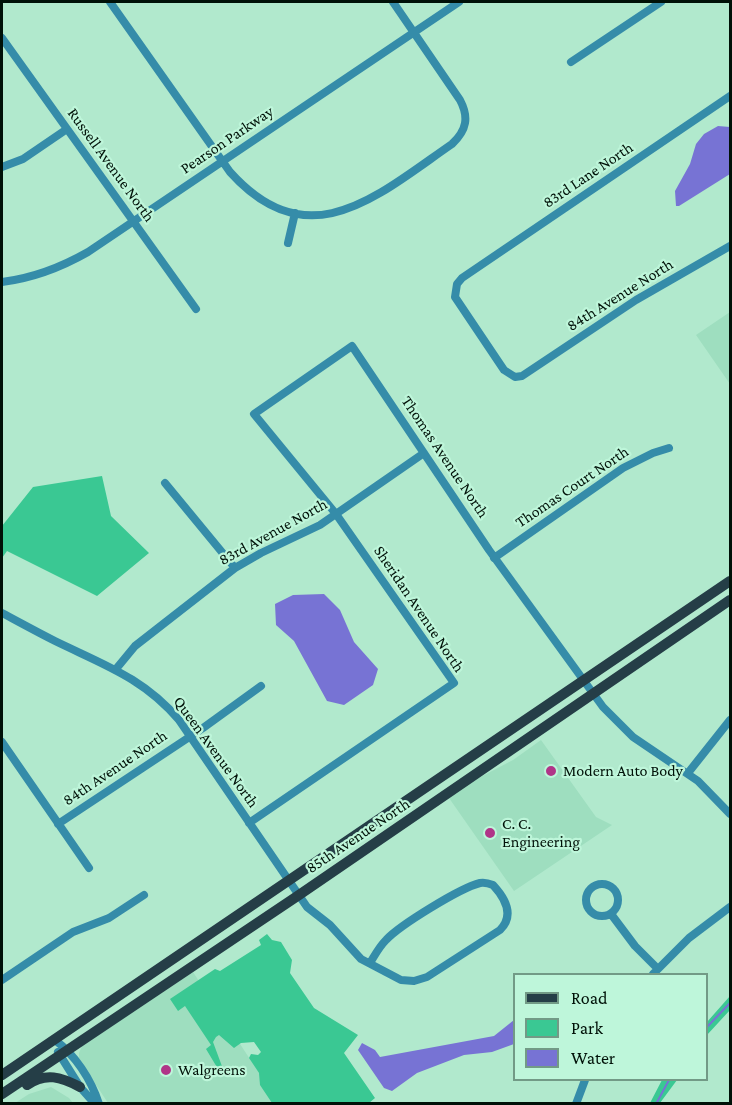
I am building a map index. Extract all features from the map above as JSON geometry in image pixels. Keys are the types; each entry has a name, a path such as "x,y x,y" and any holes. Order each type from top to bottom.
{"main road":[{"name":"85th Avenue North","path":"2,1076 730,581"},
{"name":"85th Avenue North","path":"2,1094 730,600"},
{"path":"2,1102 32,1082 45,1077 63,1079 80,1088"}],"street":[{"path":"110,2 242,185 256,197 272,206 295,213 324,215 359,206 442,151 458,138 466,124 466,115 460,99 393,2"},
{"name":"Pearson Parkway","path":"2,282 44,274 67,264 459,2"},
{"path":"571,62 662,2"},
{"name":"Russell Avenue North","path":"2,38 196,309"},
{"name":"83rd Lane North","path":"529,373 515,377 504,370 458,303 455,291 457,284 462,278 730,96"},
{"path":"2,167 23,159 67,129"},
{"path":"288,243 295,213"},
{"name":"84th Avenue North","path":"529,373 636,300 730,246"},
{"name":"Thomas Avenue North","path":"254,414 352,346 494,558 616,723 652,751 688,773 709,790 730,814"},
{"name":"Sheridan Avenue North","path":"249,823 454,683 336,514 254,414"},
{"name":"Thomas Court North","path":"494,558 623,468 669,448"},
{"name":"83rd Avenue North","path":"116,669 135,646 235,568 320,525 424,453"},
{"path":"165,483 235,568"},
{"name":"Queen Avenue North","path":"2,613 116,669 154,694 173,713 307,907 330,925 361,959 401,980 420,980 500,930 505,925 507,917 505,901 494,885 483,883 476,885 398,929 378,948 370,963"},
{"name":"84th Avenue North","path":"58,824 261,686"},
{"path":"688,773 730,720"},
{"path":"2,742 89,868"},
{"path":"2,980 73,932 109,918 144,895"},
{"path":"611,914 655,972 689,938 730,907"},
{"path":"55,1040 94,1089 99,1104"},
{"path":"63,1052 80,1088 94,1104"},
{"path":"576,1104 585,1081"}],"shaded area":[{"path":"730,312 730,384 696,335"},
{"path":"541,740 596,817 612,825 514,891 449,798 469,783 513,760"},
{"path":"193,972 281,1103 108,1103 79,1059 82,1046"},
{"path":"51,1087 73,1103 15,1103 29,1094"}],"green space":[{"path":"102,476 111,516 149,553 97,596 7,551 2,558 2,526 33,487"},
{"path":"267,934 272,940 281,942 292,960 290,973 314,1008 358,1035 344,1053 375,1098 369,1103 272,1103 260,1085 259,1073 249,1058 251,1054 258,1055 261,1052 254,1042 241,1043 234,1048 219,1035 216,1037 213,1042 223,1069 218,1069 206,1049 211,1045 185,1006 178,1011 170,999 215,969 220,971 261,945 259,940"},
{"path":"730,996 730,1010 708,1034 708,1021"},
{"path":"661,1081 676,1081 660,1103 650,1103"}],"water":[{"path":"718,126 730,127 730,174 676,206 675,191 690,164 696,144 704,134"},
{"path":"324,594 340,610 354,642 378,669 373,685 344,705 327,701 294,641 276,625 275,604 293,595"},
{"path":"513,1021 513,1044 492,1052 464,1055 417,1073 392,1091 384,1088 358,1050 362,1043 375,1050 380,1057 494,1036"}],"waterway":[{"path":"708,1026 730,1003"},
{"path":"656,1104 668,1081"}],"place":[{"name":"Modern Auto Body","path":"551,771"},
{"name":"C. C. Engineering","path":"490,833"},
{"name":"Walgreens","path":"166,1070"}]}
